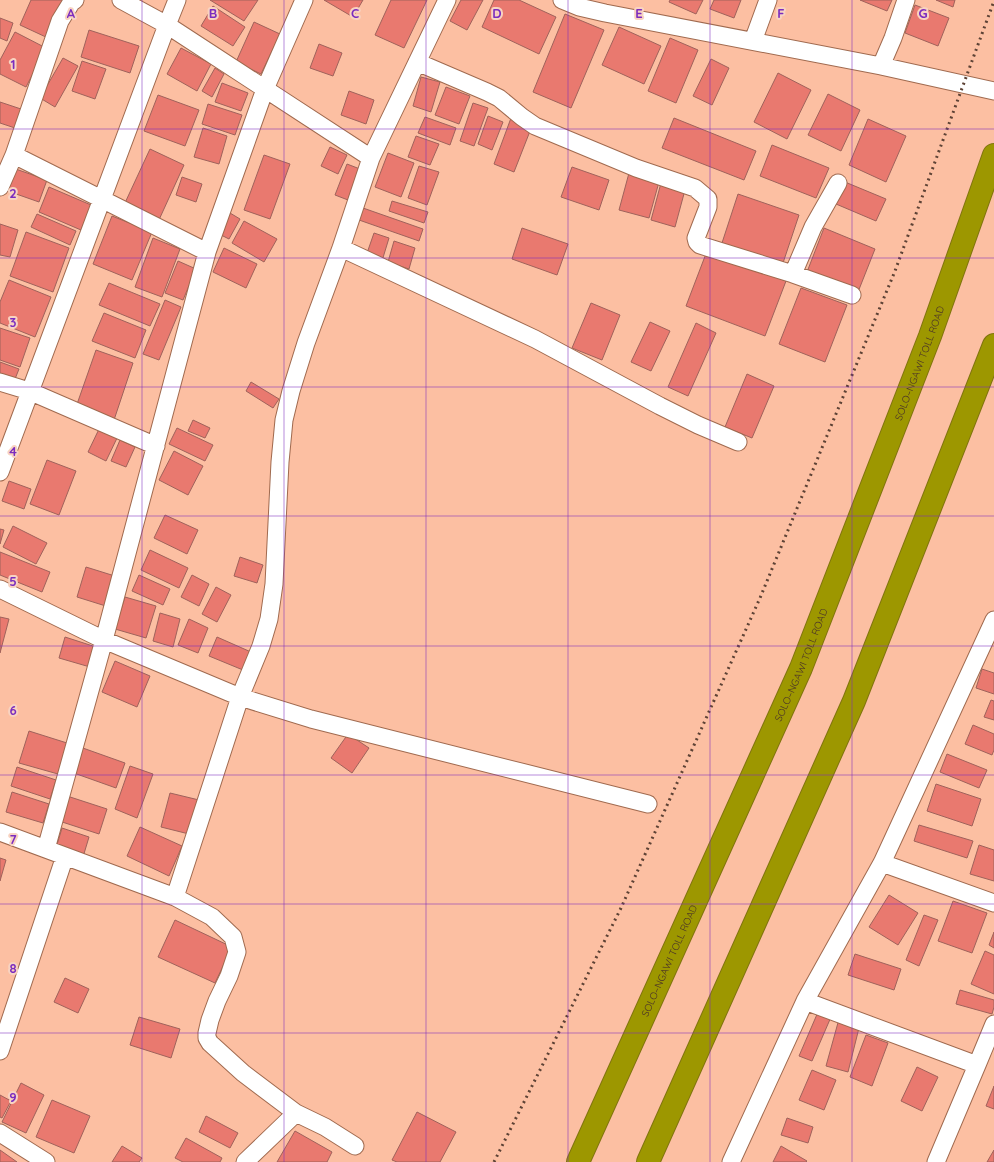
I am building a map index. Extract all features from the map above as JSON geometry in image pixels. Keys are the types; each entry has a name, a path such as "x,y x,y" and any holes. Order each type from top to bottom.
{"highway":[{"name":"SOLO–NGAWI TOLL ROAD","path":"578,1162 801,668 930,336 994,156"},
{"path":"648,1162 854,701 994,345"}],"street":[{"path":"0,187 14,155 60,20 71,3 75,0"},
{"path":"121,0 167,25 371,158"},
{"path":"0,472 29,391 177,0"},
{"path":"46,848 104,640 207,252 265,89 304,0"},
{"path":"176,897 240,697 261,646 269,619 274,577 280,462 284,420 291,391 306,343 371,158 447,0"},
{"path":"562,0 580,7 605,13 881,66 994,91"},
{"path":"753,41 768,0"},
{"path":"881,66 893,38 906,0"},
{"path":"417,62 499,98 535,126 636,168 694,188 708,199 708,207 696,238 700,245 793,274 852,295"},
{"path":"14,155 207,252"},
{"path":"793,274 813,227 838,183"},
{"path":"340,248 535,339 660,406 698,425 738,442"},
{"path":"0,382 29,391 156,446"},
{"path":"0,589 104,640 240,697 311,719 648,804"},
{"path":"731,1162 805,1001 882,863 989,645 994,620"},
{"path":"0,832 176,897 212,917 233,937 237,952 229,976 210,1020 207,1033 207,1038 210,1043 243,1073 296,1113 355,1146"},
{"path":"0,1051 65,856"},
{"path":"882,863 994,903"},
{"path":"805,1001 984,1058"},
{"path":"936,1162 984,1058 994,1024"},
{"path":"245,1162 296,1113"},
{"path":"0,1133 46,1162"}],"building":[{"path":"31,0 65,0 48,38 20,25"},
{"path":"210,0 258,0 244,21"},
{"path":"324,0 363,0 353,17"},
{"path":"391,0 427,0 404,48 375,35"},
{"path":"461,0 483,0 467,30 450,21"},
{"path":"494,0 519,0 556,17 539,54 482,27"},
{"path":"670,0 703,0 696,14 669,2"},
{"path":"714,0 741,0 734,18 710,9"},
{"path":"860,0 892,0 887,11"},
{"path":"936,0 955,0 953,7"},
{"path":"915,5 949,18 938,46 905,33"},
{"path":"213,6 245,27 233,46 201,26"},
{"path":"565,14 604,30 571,108 533,92"},
{"path":"0,18 13,23 7,41 0,38"},
{"path":"254,22 280,34 261,74 236,62"},
{"path":"619,27 661,46 644,84 602,65"},
{"path":"89,30 139,46 130,73 81,57"},
{"path":"15,32 46,48 26,87 0,74 0,60"},
{"path":"670,38 698,50 676,103 648,91"},
{"path":"319,44 342,53 333,76 310,68"},
{"path":"181,48 211,64 197,91 167,74"},
{"path":"63,58 78,66 55,107 40,98"},
{"path":"711,59 729,68 712,105 693,96"},
{"path":"82,61 106,69 95,99 72,91"},
{"path":"215,68 224,74 212,97 202,91"},
{"path":"778,73 811,90 787,139 754,122"},
{"path":"421,77 440,82 431,112 413,106"},
{"path":"222,83 248,93 241,111 215,102"},
{"path":"446,87 470,96 459,124 435,115"},
{"path":"349,91 374,100 366,124 341,115"},
{"path":"828,94 860,110 841,151 808,135"},
{"path":"158,95 199,110 185,146 144,131"},
{"path":"0,102 24,110 18,129 0,123"},
{"path":"473,103 488,108 474,146 460,141"},
{"path":"208,104 242,115 235,135 202,124"},
{"path":"488,116 503,122 492,150 478,144"},
{"path":"425,117 456,128 450,145 418,133"},
{"path":"511,118 532,126 514,172 494,164"},
{"path":"674,118 756,151 744,180 662,148"},
{"path":"868,119 906,136 886,182 849,165"},
{"path":"203,128 227,136 219,164 194,157"},
{"path":"416,136 439,144 430,165 408,157"},
{"path":"772,145 829,168 816,198 760,176"},
{"path":"330,147 347,155 338,174 321,166"},
{"path":"150,149 184,165 158,222 124,205"},
{"path":"388,153 414,163 401,197 375,187"},
{"path":"264,155 290,164 270,219 244,210"},
{"path":"347,164 360,169 348,200 335,195"},
{"path":"419,166 439,172 427,205 408,198"},
{"path":"10,167 47,180 39,202 2,189"},
{"path":"572,167 609,180 599,210 561,197"},
{"path":"629,173 659,182 649,218 619,210"},
{"path":"182,177 202,184 196,202 176,195"},
{"path":"845,182 886,199 876,221 836,204"},
{"path":"661,183 685,190 675,227 651,220"},
{"path":"49,187 91,205 81,230 39,212"},
{"path":"738,194 799,215 782,266 721,246"},
{"path":"392,201 428,212 424,223 389,211"},
{"path":"363,208 423,229 419,241 359,220"},
{"path":"230,213 240,219 229,239 219,234"},
{"path":"37,214 76,231 70,245 31,227"},
{"path":"112,216 152,232 132,280 93,264"},
{"path":"244,221 277,239 264,262 232,243"},
{"path":"0,224 18,230 10,257 0,255"},
{"path":"522,228 568,244 557,275 512,259"},
{"path":"824,228 875,249 858,292 807,272"},
{"path":"26,232 69,248 53,292 10,276"},
{"path":"374,233 389,238 382,261 366,256"},
{"path":"153,238 180,249 162,297 135,287"},
{"path":"394,241 415,248 409,269 388,262"},
{"path":"224,248 257,264 246,288 213,272"},
{"path":"707,251 786,281 765,336 686,306"},
{"path":"178,261 196,269 183,300 165,293"},
{"path":"9,280 51,297 35,337 0,323 0,302"},
{"path":"109,283 160,304 150,326 99,305"},
{"path":"801,288 847,305 825,362 779,344"},
{"path":"165,300 181,307 159,360 143,354"},
{"path":"591,303 620,315 602,360 572,348"},
{"path":"104,313 146,330 135,358 92,341"},
{"path":"650,322 670,331 651,371 631,362"},
{"path":"696,323 716,333 688,396 668,387"},
{"path":"0,328 30,338 20,367 0,360"},
{"path":"96,350 133,363 114,420 76,407"},
{"path":"0,362 19,369 13,384 0,380"},
{"path":"747,374 774,386 752,438 725,427"},
{"path":"251,382 279,399 273,408 246,391"},
{"path":"193,420 210,428 205,438 188,431"},
{"path":"100,427 118,436 106,461 88,452"},
{"path":"177,428 213,445 205,461 169,444"},
{"path":"120,440 135,447 126,467 111,461"},
{"path":"174,451 203,466 188,495 159,480"},
{"path":"47,460 76,471 59,515 30,504"},
{"path":"9,481 31,489 24,509 2,501"},
{"path":"165,515 198,530 187,554 154,538"},
{"path":"13,526 47,543 36,564 3,547"},
{"path":"0,529 4,530 0,544"},
{"path":"150,550 188,568 179,588 141,570"},
{"path":"0,552 50,572 42,592 0,575"},
{"path":"240,557 263,565 257,583 234,576"},
{"path":"86,567 118,577 109,607 77,597"},
{"path":"139,575 170,589 163,605 132,591"},
{"path":"192,575 209,584 199,606 181,597"},
{"path":"216,587 231,595 217,622 202,614"},
{"path":"125,597 156,606 146,638 115,629"},
{"path":"160,613 180,619 173,647 153,641"},
{"path":"0,617 9,619 0,653"},
{"path":"189,619 208,628 198,653 178,645"},
{"path":"65,637 96,647 90,667 59,658"},
{"path":"217,637 251,652 243,670 209,656"},
{"path":"115,661 150,676 137,707 102,692"},
{"path":"982,669 994,673 994,694 976,688"},
{"path":"991,700 994,701 994,720 984,717"},
{"path":"973,725 994,734 994,750 992,755 965,744"},
{"path":"29,731 67,743 58,774 19,763"},
{"path":"348,734 369,748 352,773 331,758"},
{"path":"80,747 125,763 116,788 71,772"},
{"path":"947,754 987,770 979,788 940,772"},
{"path":"130,766 153,774 137,818 115,809"},
{"path":"17,767 56,780 50,799 11,786"},
{"path":"936,784 981,799 972,826 927,811"},
{"path":"12,792 49,804 43,823 6,812"},
{"path":"170,793 199,800 189,834 161,827"},
{"path":"64,795 107,809 99,834 56,820"},
{"path":"919,825 973,841 967,858 914,841"},
{"path":"140,827 182,846 169,876 127,856"},
{"path":"62,828 89,837 83,857 56,848"},
{"path":"979,845 994,850 994,881 970,874"},
{"path":"0,858 6,860 0,881"},
{"path":"889,895 918,913 898,945 869,927"},
{"path":"953,901 987,913 972,953 938,941"},
{"path":"924,915 938,920 919,966 906,960"},
{"path":"175,920 232,947 215,983 158,957"},
{"path":"994,932 994,948 989,945"},
{"path":"985,951 994,955 994,994 971,984"},
{"path":"855,954 901,969 894,990 848,975"},
{"path":"65,978 89,989 78,1013 54,1002"},
{"path":"960,990 994,1000 992,1014 956,1004"},
{"path":"818,1012 831,1017 812,1061 799,1056"},
{"path":"139,1017 180,1029 171,1058 130,1045"},
{"path":"839,1019 860,1024 848,1072 826,1066"},
{"path":"866,1035 888,1043 872,1086 850,1077"},
{"path":"917,1067 938,1077 922,1111 901,1101"},
{"path":"812,1070 836,1080 824,1110 799,1100"},
{"path":"21,1083 44,1095 26,1133 2,1122"},
{"path":"994,1086 994,1109 986,1106"},
{"path":"0,1095 11,1101 2,1118 0,1117"},
{"path":"52,1100 90,1116 74,1153 36,1137"},
{"path":"417,1112 456,1132 440,1162 397,1162 392,1160"},
{"path":"206,1116 238,1133 230,1148 199,1132"},
{"path":"787,1118 813,1127 808,1143 781,1135"},
{"path":"295,1131 332,1152 327,1162 277,1162"},
{"path":"186,1138 222,1158 220,1162 183,1162 175,1158"},
{"path":"122,1146 142,1158 139,1162 112,1162"},
{"path":"781,1146 807,1161 773,1162"},
{"path":"0,1150 17,1162 0,1162"},
{"path":"994,1150 994,1162 987,1162"}],"railway":[{"path":"494,1162 621,908 760,598 895,271 994,1"}]}
